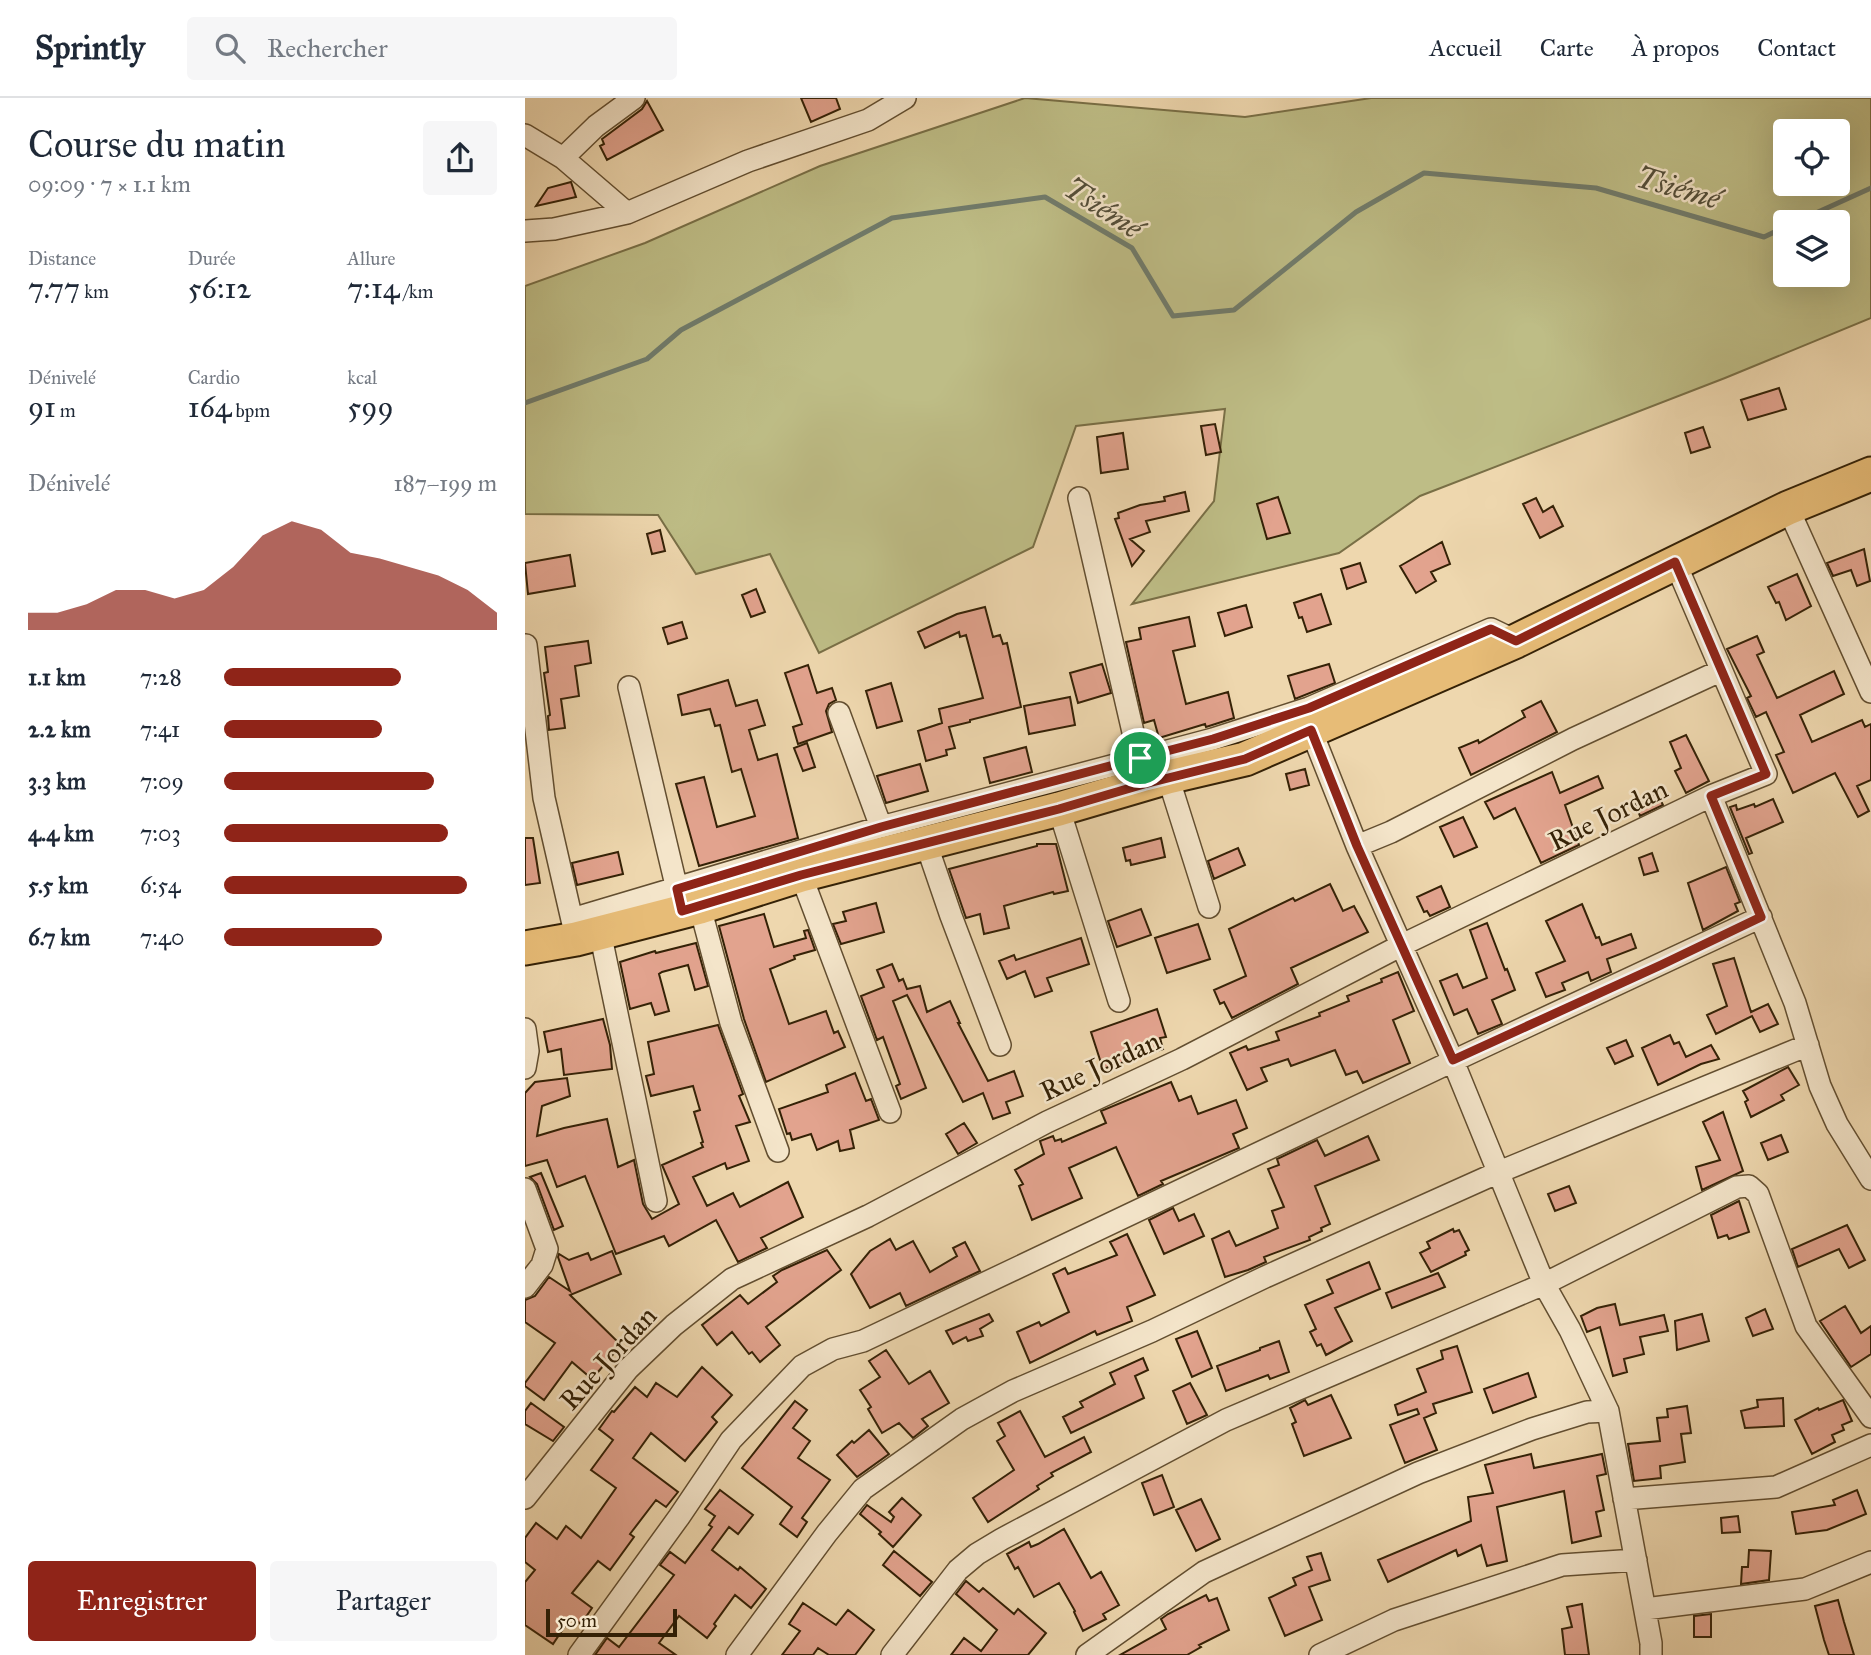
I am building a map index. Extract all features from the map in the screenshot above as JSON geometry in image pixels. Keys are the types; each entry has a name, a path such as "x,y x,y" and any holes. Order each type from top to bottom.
{"main road":[{"path":"525,948 686,902 1059,809 1151,773 1245,759 1516,641 1788,508 1871,474"}],"street":[{"path":"563,158 596,126 634,98"},
{"path":"525,231 554,229 627,213 748,162 868,120 905,98"},
{"path":"525,135 563,158 627,213"},
{"path":"1079,498 1151,773 1209,907"},
{"path":"1788,508 1871,692"},
{"path":"1357,846 1391,832 1573,739 1720,671 1675,562"},
{"path":"686,902 881,827 1151,773 1213,739 1309,708 1491,629 1516,641"},
{"path":"526,645 544,798 583,930 656,1201"},
{"name":"Rue Jordan","path":"525,1498 628,1369 674,1325 732,1279 869,1216 1047,1122 1182,1059 1402,944 1711,796 1766,774 1720,671"},
{"path":"629,687 686,902 778,1151"},
{"path":"839,713 881,827"},
{"path":"1311,730 1357,846 1453,1060 1544,1284 1570,1330 1608,1411 1651,1655"},
{"path":"1711,796 1795,1003 1820,1086 1837,1124 1871,1179"},
{"path":"1059,809 1119,1001"},
{"path":"926,843 1000,1045"},
{"path":"801,875 890,1112"},
{"path":"579,1655 731,1440 801,1366 833,1349 863,1341 1453,1060 1761,917"},
{"path":"525,1029 528,1051 525,1068"},
{"path":"737,1655 863,1489 962,1419 1013,1391 1152,1331 1499,1172 1808,1045"},
{"path":"892,1655 958,1570 977,1554 1002,1539 1226,1420 1544,1284 1737,1186 1749,1186 1758,1194 1806,1326 1871,1417"},
{"path":"525,1189 547,1249 542,1265 525,1287"},
{"path":"1087,1655 1204,1572 1418,1473 1532,1429 1587,1412 1608,1411"},
{"path":"1624,1499 1776,1486 1871,1445"},
{"path":"1319,1655 1394,1620 1562,1565 1636,1560"},
{"path":"1645,1609 1805,1589 1871,1562"}],"shaded area":[{"path":"1025,98 1245,117 1371,98 1871,98 1871,318 1725,378 1420,496 1339,553 1132,604 1214,501 1225,409 1076,426 1033,547 819,653 770,554 696,574 658,515 525,514 525,286 645,243 820,166"}],"building":[{"path":"801,98 836,98 840,109 811,122"},
{"path":"647,101 663,130 607,160 600,146 604,144 602,139 642,109"},
{"path":"571,182 576,197 536,206 548,188"},
{"path":"1779,388 1786,409 1748,420 1741,400"},
{"path":"1215,424 1221,452 1206,455 1201,426"},
{"path":"1703,427 1710,447 1691,453 1685,433"},
{"path":"1123,433 1128,469 1101,473 1097,437"},
{"path":"1185,492 1189,511 1146,521 1150,532 1130,539 1144,551 1132,566 1115,519 1119,518 1118,513 1140,505 1165,501 1164,497"},
{"path":"1278,497 1290,533 1267,539 1257,504"},
{"path":"1536,498 1543,512 1553,506 1563,526 1540,538 1523,504"},
{"path":"660,530 665,551 652,554 647,534"},
{"path":"1442,542 1450,564 1431,572 1436,581 1416,593 1400,566"},
{"path":"1864,549 1870,581 1857,586 1851,570 1833,576 1827,563"},
{"path":"570,555 575,586 528,594 525,563"},
{"path":"1360,563 1366,582 1347,589 1341,569"},
{"path":"1797,574 1811,606 1786,620 1779,602 1776,603 1768,587"},
{"path":"756,589 765,612 751,617 742,595"},
{"path":"1321,594 1331,624 1307,632 1294,603"},
{"path":"1246,605 1252,627 1225,636 1218,613"},
{"path":"985,607 993,637 1000,635 1003,644 1007,643 1021,707 949,727 955,748 946,750 947,755 926,761 918,731 942,723 939,709 983,698 966,635 960,637 959,632 925,648 918,632 957,614"},
{"path":"1189,617 1195,646 1173,651 1186,704 1228,692 1234,718 1159,738 1154,720 1144,723 1126,642 1141,639 1139,628"},
{"path":"682,622 687,638 668,644 663,628"},
{"path":"1757,636 1764,652 1757,655 1777,698 1834,671 1844,694 1800,715 1812,742 1862,720 1865,727 1871,724 1871,780 1857,786 1869,811 1858,817 1835,773 1793,793 1776,755 1784,752 1766,712 1756,717 1747,698 1751,696 1727,649"},
{"path":"588,641 591,663 575,666 579,696 561,699 565,728 549,730 550,715 544,673 548,672 545,647"},
{"path":"1102,664 1111,693 1078,703 1070,673"},
{"path":"1329,664 1335,683 1295,699 1288,676"},
{"path":"808,665 817,693 832,688 836,700 829,704 826,711 832,732 798,744 793,727 802,724 785,673"},
{"path":"728,680 736,706 757,700 765,725 749,730 758,760 777,754 798,838 699,866 676,784 704,777 717,827 755,816 741,769 732,772 720,725 715,726 710,709 682,715 678,695"},
{"path":"891,683 902,721 877,728 866,691"},
{"path":"1070,697 1075,725 1029,734 1024,706"},
{"path":"1541,701 1557,732 1471,775 1459,748 1478,740 1479,743 1525,717 1522,711"},
{"path":"1686,735 1709,781 1686,793 1675,771 1681,768 1670,742"},
{"path":"807,743 815,767 803,771 794,748"},
{"path":"1026,747 1032,772 990,783 984,758"},
{"path":"920,764 928,791 886,803 877,776"},
{"path":"1305,769 1309,785 1290,790 1286,774"},
{"path":"1552,772 1560,793 1598,776 1603,788 1565,805 1579,845 1541,863 1515,808 1494,819 1485,802"},
{"path":"1657,793 1663,805 1640,816 1635,804"},
{"path":"1773,799 1783,822 1746,838 1752,853 1749,854 1730,807 1736,805 1737,810 1754,804 1755,807"},
{"path":"1463,817 1477,847 1454,857 1440,827"},
{"path":"525,838 533,838 540,883 525,885"},
{"path":"1161,838 1165,857 1131,865 1130,860 1126,861 1123,848"},
{"path":"1037,844 1056,844 1068,891 1053,892 1004,906 1009,928 984,934 980,914 966,918 949,869"},
{"path":"1238,848 1245,865 1214,879 1208,861"},
{"path":"618,852 623,874 577,885 572,863"},
{"path":"1652,853 1658,871 1644,875 1639,858"},
{"path":"1726,867 1740,902 1735,904 1738,911 1703,930 1688,883"},
{"path":"1330,884 1343,911 1354,906 1368,932 1291,968 1298,984 1232,1018 1224,1002 1220,1004 1214,990 1246,976 1229,929 1293,898 1295,901"},
{"path":"1441,886 1450,907 1430,916 1427,911 1424,912 1417,897"},
{"path":"876,903 884,932 841,944 833,924 846,921 843,912"},
{"path":"1582,904 1596,938 1599,937 1602,945 1631,934 1636,948 1607,959 1611,972 1591,981 1588,972 1562,983 1565,990 1546,997 1536,973 1565,961 1546,921"},
{"path":"1141,909 1151,935 1117,947 1108,921"},
{"path":"764,914 774,947 806,938 804,931 808,930 815,950 794,956 795,959 770,969 789,1024 826,1011 834,1033 838,1031 845,1047 766,1082 744,1019 719,926"},
{"path":"1487,923 1515,990 1492,1000 1502,1024 1478,1034 1467,1009 1454,1015 1440,981 1457,974 1463,988 1487,978 1470,930"},
{"path":"1198,924 1210,959 1167,973 1155,938"},
{"path":"1081,938 1089,964 1047,978 1052,991 1035,997 1025,971 1007,979 999,961 1014,955 1016,960"},
{"path":"696,943 708,986 695,990 688,965 662,972 659,974 669,1011 655,1015 651,1003 630,1009 620,962 655,951 656,953"},
{"path":"1734,958 1751,1012 1768,1004 1778,1024 1760,1032 1752,1016 1716,1034 1707,1015 1727,1006 1713,964"},
{"path":"892,964 899,981 903,979 907,989 920,986 927,1012 950,1001 958,1023 988,1081 1014,1071 1023,1096 1006,1102 1010,1113 993,1119 983,1093 963,1102 907,995 893,1001 926,1088 901,1099 896,1086 900,1084 883,1037 877,1040 861,996 884,987 877,970"},
{"path":"1398,972 1414,1011 1393,1020 1410,1063 1363,1083 1357,1071 1346,1075 1335,1050 1291,1066 1288,1059 1261,1068 1267,1081 1247,1090 1230,1053 1246,1046 1248,1050 1279,1040 1276,1032 1320,1016 1319,1013 1349,1001 1347,996 1382,982 1381,979"},
{"path":"1157,1009 1166,1037 1160,1038 1163,1049 1103,1069 1091,1032"},
{"path":"603,1019 610,1045 612,1069 564,1075 561,1049 548,1052 544,1032"},
{"path":"718,1025 743,1094 739,1096 750,1122 736,1126 749,1161 727,1169 725,1163 693,1177 707,1206 733,1193 740,1207 788,1182 803,1217 761,1238 767,1248 738,1262 716,1220 669,1246 664,1236 616,1254 585,1176 557,1187 547,1160 525,1166 525,1093 535,1082 567,1078 570,1096 542,1106 537,1136 607,1119 618,1167 634,1160 643,1204 652,1219 679,1204 662,1165 703,1147 703,1142 694,1112 700,1110 693,1086 651,1096 646,1076 654,1074 648,1042"},
{"path":"1670,1035 1674,1044 1679,1042 1686,1057 1711,1045 1719,1059 1701,1064 1658,1085 1642,1048"},
{"path":"1626,1040 1633,1056 1615,1064 1607,1048"},
{"path":"1788,1067 1799,1085 1781,1095 1784,1100 1751,1117 1745,1102 1748,1100 1743,1091"},
{"path":"855,1073 866,1101 871,1099 879,1120 850,1130 854,1148 840,1151 838,1141 817,1150 811,1134 792,1140 790,1133 787,1134 779,1109 828,1092 826,1085"},
{"path":"1171,1082 1179,1101 1191,1096 1198,1114 1236,1100 1247,1128 1233,1134 1239,1148 1161,1181 1163,1184 1138,1196 1116,1147 1069,1168 1082,1198 1032,1220 1019,1186 1023,1184 1015,1170 1044,1154 1040,1141 1053,1136 1055,1141 1061,1139 1062,1142 1106,1123 1101,1111"},
{"path":"1723,1112 1743,1171 1702,1190 1696,1167 1720,1160 1703,1122"},
{"path":"964,1123 977,1143 958,1154 946,1134"},
{"path":"1781,1135 1788,1152 1768,1160 1761,1143"},
{"path":"1368,1136 1379,1160 1315,1186 1330,1224 1309,1237 1310,1240 1264,1257 1266,1262 1225,1277 1212,1239 1229,1231 1236,1246 1278,1228 1272,1211 1284,1207 1268,1169 1279,1165 1277,1159 1317,1140 1325,1156"},
{"path":"541,1173 563,1226 554,1230 537,1184 530,1177"},
{"path":"1569,1186 1576,1203 1555,1211 1548,1194"},
{"path":"1739,1201 1749,1232 1729,1239 1727,1235 1718,1238 1711,1215"},
{"path":"1173,1208 1179,1221 1194,1214 1204,1236 1164,1254 1149,1220"},
{"path":"1847,1225 1865,1260 1849,1268 1839,1249 1798,1267 1792,1249"},
{"path":"1453,1229 1454,1232 1459,1230 1469,1250 1465,1252 1466,1255 1431,1272 1420,1253 1430,1248 1427,1242"},
{"path":"1127,1234 1155,1295 1127,1307 1132,1321 1097,1335 1095,1331 1030,1363 1017,1332 1039,1322 1041,1326 1069,1312 1053,1274 1065,1268 1068,1274 1117,1255 1110,1242"},
{"path":"890,1239 896,1250 913,1241 930,1272 957,1256 953,1248 965,1242 980,1271 906,1306 900,1293 870,1308 851,1274 870,1251"},
{"path":"827,1250 841,1270 766,1327 780,1345 760,1362 752,1352 749,1354 732,1332 717,1345 702,1325 740,1295 748,1304 777,1282 773,1276"},
{"path":"612,1251 621,1274 570,1295 621,1345 592,1379 572,1362 544,1400 525,1386 525,1383 555,1343 525,1322 525,1300 535,1296 549,1277 570,1291 559,1254 569,1260 588,1253 591,1260"},
{"path":"1369,1262 1380,1289 1335,1308 1352,1341 1326,1355 1321,1344 1317,1346 1310,1332 1316,1329 1305,1305 1333,1293 1327,1280"},
{"path":"1438,1273 1445,1287 1392,1308 1386,1293"},
{"path":"1615,1304 1620,1325 1664,1315 1668,1331 1640,1337 1644,1354 1624,1359 1627,1372 1613,1376 1600,1327 1587,1332 1581,1316 1597,1308"},
{"path":"1845,1306 1861,1333 1871,1326 1871,1354 1851,1367 1820,1321"},
{"path":"1765,1309 1773,1329 1753,1336 1746,1318"},
{"path":"989,1314 993,1321 980,1329 983,1336 968,1341 966,1337 953,1344 946,1331"},
{"path":"1702,1314 1709,1341 1677,1350 1675,1321"},
{"path":"1197,1331 1212,1368 1192,1377 1176,1339"},
{"path":"1279,1341 1289,1372 1270,1379 1268,1375 1226,1391 1217,1366"},
{"path":"1457,1346 1472,1392 1433,1404 1436,1413 1424,1418 1437,1450 1405,1463 1390,1425 1419,1414 1417,1409 1398,1415 1395,1405 1426,1392 1417,1369 1443,1359 1441,1351"},
{"path":"886,1350 909,1384 930,1371 949,1403 922,1419 928,1426 913,1438 899,1423 882,1433 860,1390 880,1377 869,1361"},
{"path":"1143,1358 1148,1370 1135,1376 1144,1398 1071,1433 1063,1417 1083,1407 1080,1402 1115,1384 1110,1373"},
{"path":"702,1367 732,1395 712,1417 717,1422 685,1461 651,1433 633,1458 678,1492 666,1507 656,1500 630,1534 634,1537 610,1570 598,1561 572,1593 592,1608 581,1624 571,1617 553,1644 525,1625 525,1582 535,1570 525,1562 525,1538 536,1523 557,1539 566,1526 581,1538 616,1488 591,1470 613,1440 599,1429 635,1387 647,1397 656,1383 677,1397"},
{"path":"1528,1373 1536,1397 1493,1413 1484,1389"},
{"path":"1190,1383 1207,1415 1187,1424 1173,1391"},
{"path":"1331,1395 1351,1438 1304,1456 1292,1424 1296,1422 1290,1408 1305,1400 1308,1405"},
{"path":"1783,1398 1784,1426 1745,1428 1741,1411 1758,1407 1757,1400"},
{"path":"1843,1400 1852,1421 1842,1425 1844,1430 1832,1435 1835,1442 1812,1454 1795,1420 1818,1408 1819,1410"},
{"path":"795,1401 807,1410 793,1428 810,1441 798,1458 830,1480 802,1518 807,1522 797,1537 780,1524 792,1507 742,1468"},
{"path":"531,1403 564,1427 553,1441 525,1424 525,1411"},
{"path":"1687,1406 1691,1433 1681,1434 1685,1462 1660,1466 1661,1478 1634,1481 1628,1444 1660,1441 1657,1418 1668,1417 1667,1409"},
{"path":"1020,1411 1045,1457 1084,1437 1091,1452 1051,1473 1053,1476 1037,1486 1039,1489 988,1522 973,1498 1014,1470 997,1441 1005,1436 998,1423"},
{"path":"869,1430 889,1454 857,1477 837,1455"},
{"path":"1531,1454 1534,1468 1602,1454 1606,1474 1597,1476 1604,1510 1596,1512 1601,1536 1572,1543 1564,1491 1497,1507 1507,1561 1487,1566 1481,1545 1458,1556 1456,1550 1388,1582 1378,1560 1471,1521 1468,1497 1493,1493 1485,1465"},
{"path":"1162,1475 1174,1507 1154,1515 1142,1483"},
{"path":"720,1490 753,1515 738,1534 729,1527 712,1550 738,1570 740,1567 766,1589 751,1608 735,1595 707,1638 679,1616 659,1643 676,1655 595,1655 607,1638 619,1647 674,1575 660,1565 670,1552 685,1563 712,1527 709,1525 715,1516 705,1509"},
{"path":"1857,1490 1866,1514 1827,1530 1796,1534 1792,1512 1835,1505 1833,1500"},
{"path":"902,1498 921,1515 893,1547 879,1534 881,1532 860,1514 867,1505 891,1522 894,1517 889,1512"},
{"path":"1201,1499 1220,1539 1196,1551 1176,1510"},
{"path":"1738,1516 1740,1532 1722,1533 1721,1518"},
{"path":"1064,1529 1091,1578 1101,1572 1119,1605 1103,1614 1106,1619 1083,1631 1059,1583 1034,1597 1018,1567 1015,1569 1007,1554 1029,1542 1031,1547 1038,1544"},
{"path":"1749,1550 1771,1551 1769,1580 1741,1584 1742,1567 1748,1567"},
{"path":"894,1551 932,1582 920,1596 883,1565"},
{"path":"1321,1553 1330,1580 1309,1587 1322,1620 1285,1636 1269,1598 1296,1585 1293,1578 1312,1570 1307,1557"},
{"path":"966,1581 979,1592 983,1588 1014,1614 1018,1609 1046,1633 1028,1655 951,1655 964,1638 981,1651 997,1630 956,1594"},
{"path":"1206,1595 1209,1601 1217,1598 1229,1630 1199,1645 1201,1647 1187,1655 1120,1655 1166,1629 1161,1619 1168,1614"},
{"path":"1838,1600 1854,1655 1829,1655 1824,1640 1815,1606"},
{"path":"803,1603 836,1625 848,1610 874,1630 855,1655 829,1655 818,1648 813,1655 782,1655 800,1631 789,1624"},
{"path":"1582,1604 1589,1655 1565,1655 1562,1629 1572,1627 1567,1607"},
{"path":"1711,1614 1711,1637 1694,1637 1694,1616"}],"waterway":[{"name":"Tsiémé","path":"525,403 647,359 681,330 892,218 1045,197 1132,248 1173,316 1234,310 1356,212 1424,173 1596,188 1764,237 1773,233"},
{"name":"Tsiémé","path":"1822,210 1871,188"}],"route":[{"path":"1140,758 1144,784 1059,809 801,875 682,911 677,889 881,827 1140,758 1144,784 1245,759 1311,730 1357,846 1453,1060 1761,917 1711,796 1766,774 1675,562 1516,641 1491,629 1309,708 1213,739 1140,758"}]}
